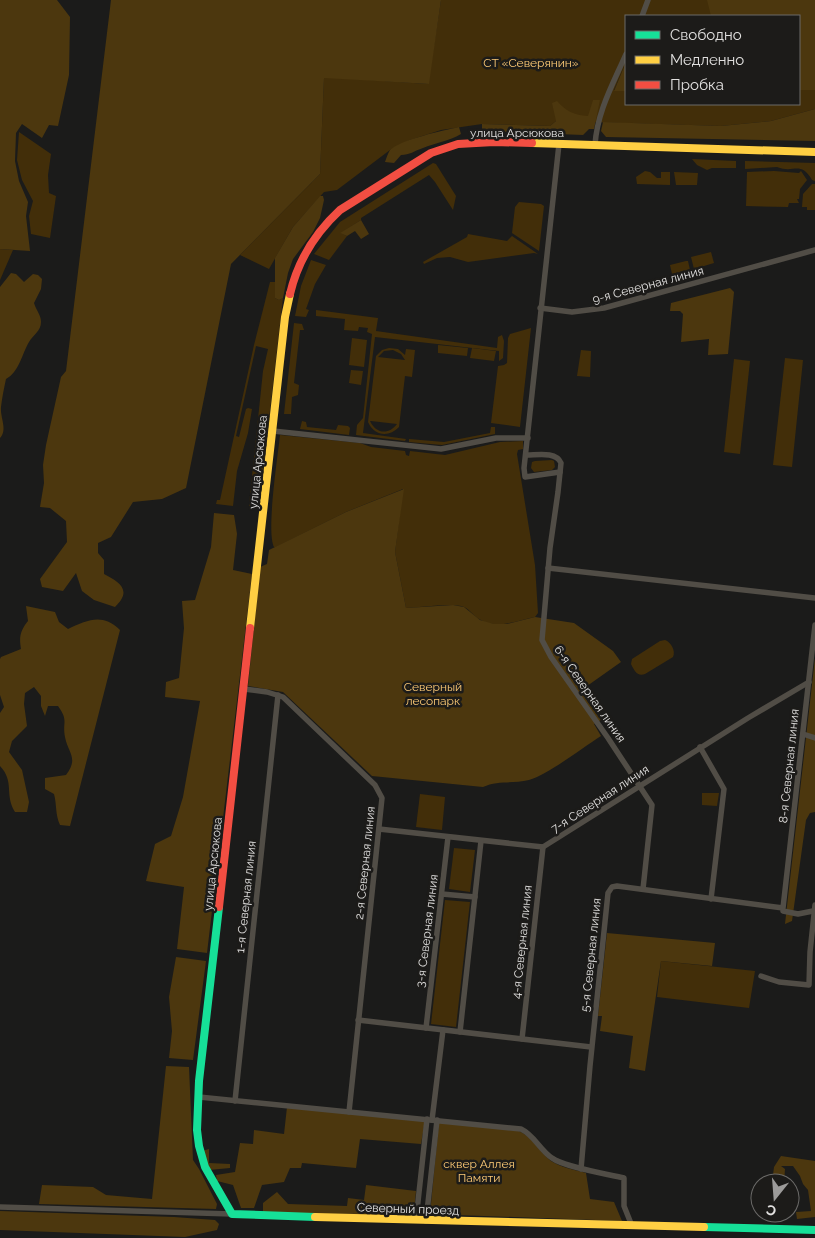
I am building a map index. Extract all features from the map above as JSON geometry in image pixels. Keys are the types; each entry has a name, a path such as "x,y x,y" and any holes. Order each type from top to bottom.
{"street":[{"path":"642,15 648,0"},
{"path":"595,145 600,115 625,56"},
{"name":"улица Арсюкова","path":"232,1214 203,1162 198,1146 199,1097 285,317 292,282 303,253 327,221 340,210 405,168 431,153 450,146 480,142 815,152"},
{"path":"527,455 554,455 560,461 560,472 526,478 524,468 527,455 540,308 559,144"},
{"name":"9-я Северная линия","path":"540,308 572,312 604,308 815,250"},
{"path":"273,431 441,449 496,438 528,438"},
{"name":"6-я Северная линия","path":"560,472 548,568 542,640 551,658 652,805 643,890"},
{"path":"548,568 815,598"},
{"name":"8-я Северная линия","path":"783,910 815,625"},
{"name":"7-я Северная линия","path":"379,829 543,847 700,747 809,682"},
{"name":"2-я Северная линия","path":"244,689 267,692 283,697 375,786 382,798 348,1112"},
{"name":"1-я Северная линия","path":"235,1101 278,695"},
{"path":"803,734 815,738"},
{"path":"700,747 724,789 711,899"},
{"name":"3-я Северная линия","path":"426,1028 448,837"},
{"path":"460,1032 481,841"},
{"name":"4-я Северная линия","path":"522,1039 543,847"},
{"name":"5-я Северная линия","path":"581,1169 608,893 612,888 617,886 711,899 798,914 814,908"},
{"path":"442,894 475,898"},
{"path":"761,976 779,982 809,985 814,908"},
{"path":"358,1020 592,1047"},
{"path":"416,1220 432,1120 443,1030"},
{"path":"199,1097 521,1129 529,1133 538,1146 553,1160 581,1169 624,1178 624,1206 632,1226"},
{"path":"426,1221 432,1120"},
{"name":"Северный проезд","path":"0,1207 426,1221 815,1230"}],"green space":[{"path":"0,0 57,0 70,17 69,75 58,126 49,125 42,138 22,124 16,133 15,161 19,181 28,202 26,216 30,251 0,249"},
{"path":"111,0 441,0 429,84 324,78 320,174 231,264 186,488 162,499 133,502 111,537 98,543 98,553 104,560 104,574 115,580 122,587 123,596 115,607 94,600 82,591 76,573 63,591 42,587 40,579 67,542 66,521 50,508 40,507 44,483 43,465 61,377 66,371"},
{"name":"СТ «Северянин»","path":"441,0 711,0 713,15 625,15 625,64 614,90 625,91 625,105 800,105 800,90 815,90 815,109 771,121 721,126 556,121 550,126 482,124 441,130 410,140 390,150 337,190 324,192 293,227 269,269 240,255 320,174 324,77 428,84"},
{"path":"707,0 815,0 815,90 800,90 800,15 711,15"},
{"path":"625,64 625,91 614,91"},
{"path":"593,100 600,100 594,129 589,129 583,135 482,131 482,124 550,126 556,121 552,103 557,101 571,112 588,116"},
{"path":"815,109 815,141 606,137 601,131 603,122 721,126 771,121"},
{"path":"459,127 461,134 410,154 401,155 394,163 385,162 390,150 395,146 423,136"},
{"path":"19,132 51,154 48,175 49,193 56,196 50,238 31,234 29,216 33,201 22,180 17,160"},
{"path":"692,159 736,161 736,168 712,168 707,170 697,165"},
{"path":"745,161 815,163 815,181 800,169 777,167 745,169"},
{"path":"433,163 436,164 456,196 453,210 429,175 361,218 361,220 341,233 347,236 329,260 314,254 340,222"},
{"path":"645,171 650,172 657,178 661,178 661,172 670,172 670,185 637,184 636,177"},
{"path":"774,171 799,173 801,171 807,180 800,189 799,199 797,199 799,203 789,203 788,207 746,206 747,172"},
{"path":"674,172 698,173 697,185 676,185"},
{"path":"812,184 815,184 815,210 807,210 807,207 802,207 803,194"},
{"path":"320,196 323,196 324,200 320,218 313,232 293,259 283,298 279,300 275,298 275,258 293,227"},
{"path":"519,202 541,204 544,206 539,251 512,233 515,207"},
{"path":"361,220 369,234 361,239 355,231 347,236 340,233"},
{"path":"468,234 507,241 512,236 538,254 468,262 450,257 437,258 424,264 423,262 467,237"},
{"path":"0,249 13,250 0,280"},
{"path":"711,252 714,263 694,269 691,257"},
{"path":"311,260 326,265 315,284 306,309 309,310 306,317 295,316 301,286"},
{"path":"688,261 690,270 672,274 670,265"},
{"path":"11,273 16,274 24,282 33,274 38,275 42,279 41,289 34,303 41,322 40,328 29,342 14,372 6,379 1,407 4,428 0,438 0,287"},
{"path":"270,282 275,282 275,298 279,300 283,298 259,506 249,507 263,371 268,349 256,346 236,436 239,437 246,409 252,409 248,433 237,471 233,506 216,504 217,500 220,500 254,345"},
{"path":"730,288 734,292 728,354 708,355 709,339 681,342 683,314 680,311 670,311 671,303"},
{"path":"316,310 378,318 376,331 497,348 498,337 502,335 504,341 503,358 499,361 499,351 375,337 363,433 406,439 405,441 356,435 357,425 363,418 372,334 367,332 368,328 359,327 358,331 344,330 345,319 316,316"},
{"path":"294,323 302,324 304,330 300,330 294,383 299,385 298,395 292,397 291,414 284,414"},
{"path":"531,328 520,427 491,423 498,366 507,363 508,338 510,334"},
{"path":"352,338 367,340 364,367 349,365"},
{"path":"438,345 468,348 467,356 438,353"},
{"path":"389,348 398,349 405,355 406,349 415,350 412,377 405,376 399,427 395,431 386,434 378,433 368,422 376,356 382,350","holes":["393,350 401,354 405,360 378,357 384,351","371,421 397,424 394,428 383,432 379,431"]},
{"path":"472,348 496,351 494,361 470,358"},
{"path":"581,350 591,351 590,377 577,376"},
{"path":"785,358 803,360 792,467 773,465"},
{"path":"734,359 750,361 740,454 724,452"},
{"path":"351,370 363,371 361,385 349,383"},
{"path":"302,421 306,422 307,427 336,430 338,425 348,426 350,428 349,435 300,429"},
{"path":"491,427 495,427 495,434 442,445 409,442 409,439 444,442 490,433"},
{"path":"280,435 360,443 371,447 405,451 406,455 409,456 410,451 445,455 500,442 523,441 523,449 518,450 517,454 535,565 538,613 535,617 492,624 477,618 466,608 459,606 444,605 406,608 395,552 403,489 346,512 274,547 271,526"},
{"path":"552,460 555,467 552,470 534,472 531,468 532,462"},
{"name":"Северный лесопарк","path":"404,489 395,552 406,608 453,605 464,607 480,620 494,624 507,624 535,617 574,623 613,651 621,662 580,691 601,720 594,724 601,736 556,767 537,777 483,787 372,776 283,692 248,686 260,567 267,564 269,550 346,512"},
{"path":"214,513 234,515 237,534 233,570 252,574 207,953 177,949 184,887 146,881 155,844 171,836 183,797 200,701 165,697 166,682 179,678 184,628 182,601 195,600 211,547"},
{"path":"26,606 55,612 59,622 68,629 88,621 101,620 107,621 120,630 70,826 60,825 54,794 45,789 45,778 66,775 72,764 72,756 66,743 64,732 64,718 58,706 48,706 45,716 41,706 41,696 34,687 25,693 24,704 27,726 12,741 9,752 22,770 29,802 27,812 15,812 10,799 7,777 0,766 0,713 4,707 0,695 0,659 21,649 21,634 28,621"},
{"path":"665,640 672,647 673,657 645,674 640,675 636,672 631,664 632,659 660,641"},
{"path":"815,658 815,812 810,813 806,820 792,921 785,924"},
{"path":"702,793 719,793 717,806 702,805"},
{"path":"420,794 445,797 442,830 416,827"},
{"path":"454,848 475,850 470,892 449,889"},
{"path":"445,900 470,902 456,1027 431,1024"},
{"path":"607,933 715,943 712,966 661,961 645,1071 629,1068 633,1036 600,1031 602,1016 598,1016"},
{"path":"176,957 206,961 193,1060 169,1058 172,1031 169,997"},
{"path":"661,961 755,971 749,1008 657,997"},
{"path":"166,1066 189,1067 193,1160 217,1204 216,1209 39,1204 42,1185 93,1187 106,1195 152,1199"},
{"path":"287,1107 425,1121 421,1144 360,1139 356,1168 302,1163 301,1168 290,1168 284,1182 262,1185 254,1208 241,1208 233,1185 217,1181 216,1175 235,1172 240,1143 253,1144 254,1130 284,1134"},
{"name":"сквер Аллея Памяти","path":"439,1122 519,1131 532,1141 551,1161 563,1167 586,1173 590,1199 614,1202 622,1221 430,1214"},
{"path":"209,1149 209,1163 230,1164 230,1168 209,1170 202,1151"},
{"path":"781,1156 815,1161 815,1217 800,1219 800,1212 811,1211 808,1190 803,1184 800,1173 793,1166 781,1166 785,1169 785,1173 773,1173 774,1167"},
{"path":"366,1185 416,1191 414,1211 410,1216 263,1213 263,1203 277,1192 288,1204 347,1206 348,1198 364,1200"},
{"path":"0,1211 174,1217 215,1220 219,1224 217,1230 185,1237 0,1230"}],"traffic: fast":[{"path":"219,907 199,1081 197,1130 205,1167 232,1214 315,1217"},
{"path":"704,1227 815,1230"}],"traffic: slow":[{"path":"532,143 815,152"},
{"path":"250,628 285,317 290,294"},
{"path":"315,1217 704,1227"}],"traffic: jam":[{"path":"290,294 302,259 322,228 340,210 431,153 458,144 494,142 532,143"},
{"path":"219,907 250,628"}]}
